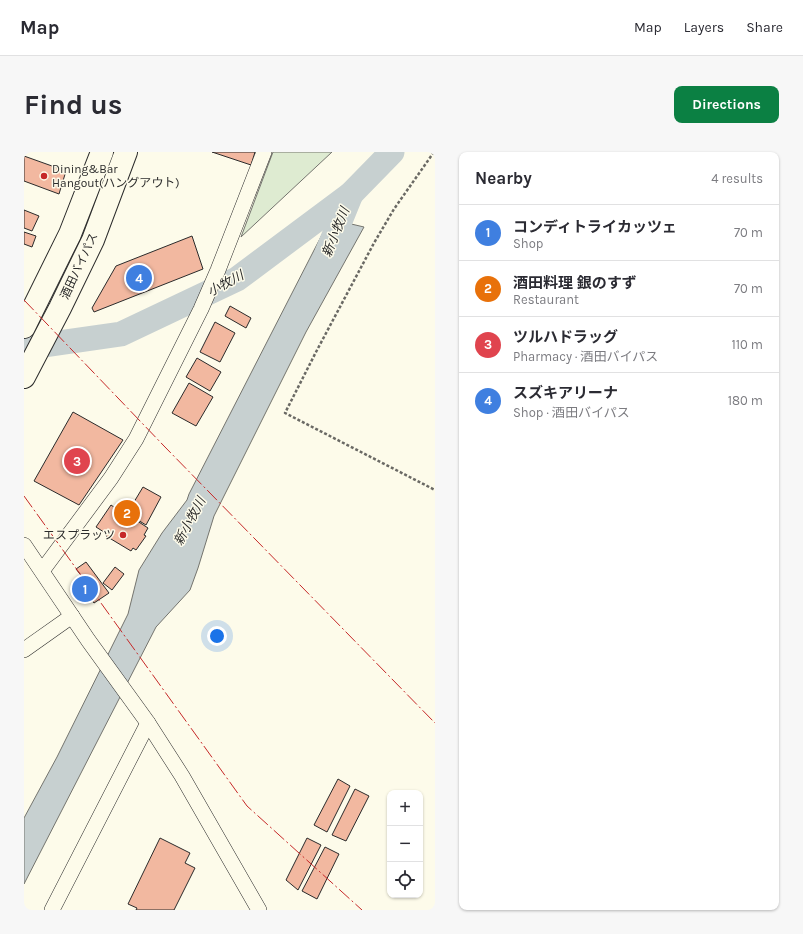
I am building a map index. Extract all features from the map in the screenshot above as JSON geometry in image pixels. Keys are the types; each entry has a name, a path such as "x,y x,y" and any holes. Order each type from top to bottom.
{"highway":[{"name":"酒田バイパス","path":"24,327 70,234 102,152"},
{"name":"酒田バイパス","path":"24,377 93,240 126,152"}],"street":[{"path":"42,571 78,524 136,440 201,309 218,270 264,152"},
{"path":"24,545 88,640 148,723 194,795 237,874 259,910"},
{"path":"24,650 72,616"},
{"path":"52,910 148,723"}],"path":[{"path":"434,152 394,209 374,243 285,413 435,490"}],"green space":[{"path":"273,152 332,152 241,237"}],"water":[{"path":"330,219 364,227 306,332 214,516 190,590 156,627 24,884 24,818 57,757 128,614 139,570 162,533 187,500"}],"building":[{"path":"212,152 255,152 251,165"},
{"name":"Dining&Bar Hangout(ハングアウト)","path":"24,156 66,171 59,194 24,181"},
{"path":"24,210 39,216 32,231 24,228"},
{"path":"24,232 36,236 32,247 24,244"},
{"path":"192,236 203,269 94,312 92,308 116,266"},
{"path":"230,306 251,318 246,328 225,316"},
{"path":"215,322 235,333 220,362 200,352"},
{"path":"197,358 221,372 210,391 186,377"},
{"path":"189,383 213,397 196,426 172,413"},
{"path":"73,412 123,440 79,505 34,481"},
{"path":"143,487 161,497 146,525 123,511 127,506 135,510 131,507"},
{"path":"111,505 148,528 144,535 146,536 136,550 133,548 131,551 106,536 107,534 96,527"},
{"path":"86,562 109,593 94,603 79,582 84,579 76,569"},
{"path":"115,567 124,574 112,590 103,583"},
{"path":"338,779 350,786 327,832 314,825"},
{"path":"355,789 369,796 346,841 332,835"},
{"path":"160,838 190,853 185,863 195,868 174,910 136,910 137,908 128,904"},
{"path":"307,838 321,845 298,890 286,880"},
{"path":"325,847 339,854 317,899 302,891"}],"waterway":[{"name":"小牧川","path":"24,348 121,334 237,279 351,194 392,152"},
{"name":"新小牧川","path":"327,253 351,194"}],"power":[{"path":"24,300 164,446 435,723"},
{"path":"24,496 247,806 362,910"}],"place":[{"name":"Dining&Bar Hangout(ハングアウト)","path":"44,176"},
{"name":"スズキアリーナ","path":"139,278"},
{"name":"ツルハドラッグ","path":"77,461"},
{"name":"酒田料理 銀のすず","path":"127,513"},
{"name":"エスプラッツ","path":"123,535"},
{"name":"コンディトライカッツェ","path":"85,589"}]}
